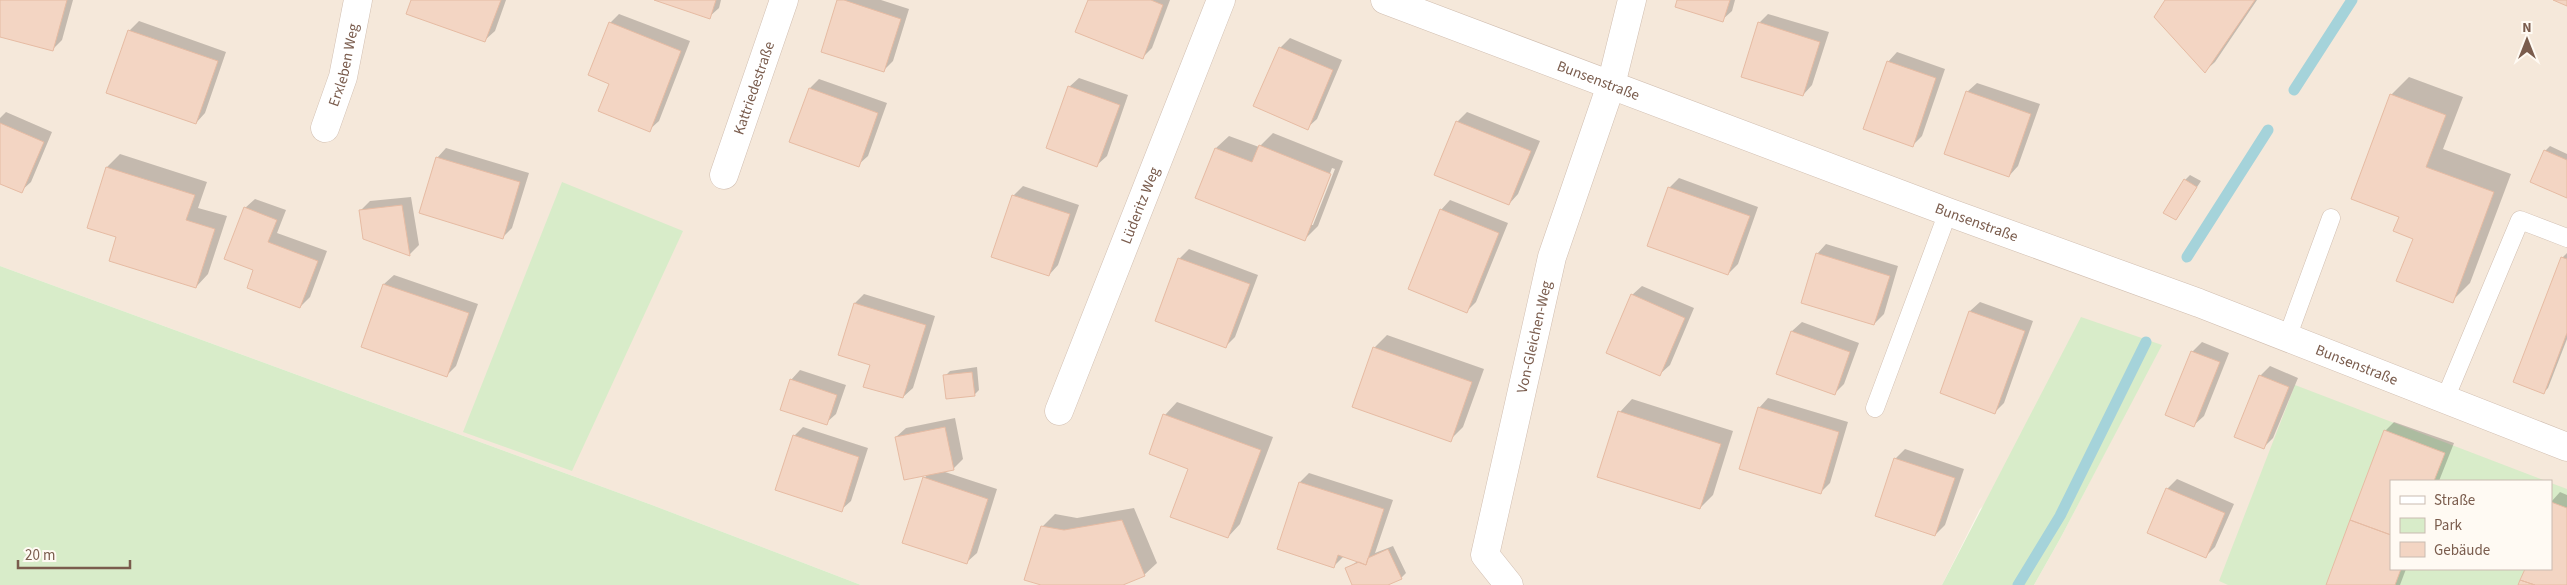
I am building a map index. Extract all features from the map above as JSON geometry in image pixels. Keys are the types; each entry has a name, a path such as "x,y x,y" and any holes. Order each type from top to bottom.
{"street":[{"name":"Erxleben Weg","path":"325,128 343,77 358,0"},
{"name":"Kattriedestraße","path":"724,175 784,0"},
{"name":"Lüderitz Weg","path":"1059,411 1221,0"},
{"name":"Bunsenstraße","path":"1385,0 1948,212 2138,280 2567,447"},
{"path":"1611,85 1632,0"},
{"name":"Von-Gleichen-Weg","path":"1509,585 1485,555 1552,258 1611,85"}],"lane":[{"path":"1875,408 1948,212"},
{"path":"2287,338 2331,218"},
{"path":"2445,399 2520,220 2567,238"}],"shaded area":[{"path":"0,0 2567,0 2567,585 2034,585 2161,345 1980,509 1942,585 861,585 652,505 0,266"}],"green space":[{"path":"562,182 683,231 572,471 463,432"},
{"path":"0,266 652,505 861,585 0,585"},
{"path":"2081,317 2162,345 2034,585 1942,585"},
{"path":"2295,385 2543,480 2390,480 2390,570 2552,570 2552,483 2567,489 2567,585 2228,585 2219,581"}],"building":[{"path":"0,0 67,0 53,51 0,37"},
{"path":"411,0 501,0 485,42 406,14"},
{"path":"654,0 716,0 710,19"},
{"path":"837,0 844,0 901,19 884,72 821,52"},
{"path":"1088,0 1151,0 1163,5 1143,59 1075,32"},
{"path":"1677,0 1730,0 1723,22 1675,7"},
{"path":"2165,0 2255,0 2205,73 2154,17"},
{"path":"2553,0 2567,0 2567,6"},
{"path":"609,22 681,51 650,132 598,111 609,84 588,75"},
{"path":"1758,22 1820,42 1803,96 1741,77"},
{"path":"128,30 218,61 196,124 106,93"},
{"path":"1279,47 1333,70 1308,130 1253,106"},
{"path":"1887,61 1936,78 1913,147 1863,129"},
{"path":"1068,86 1120,105 1097,167 1046,148"},
{"path":"809,88 878,113 859,167 789,142"},
{"path":"1966,91 2031,114 2009,177 1944,154"},
{"path":"2390,94 2446,115 2426,167 2494,192 2453,303 2396,281 2413,239 2393,231 2399,217 2351,199"},
{"path":"1456,121 1531,151 1509,205 1434,175"},
{"path":"0,123 44,142 22,193 0,184"},
{"path":"1259,145 1331,174 1305,241 1195,198 1215,148 1252,162"},
{"path":"2544,150 2567,160 2567,198 2530,182"},
{"path":"436,157 520,182 503,239 419,213"},
{"path":"106,167 195,195 186,220 215,229 196,288 109,261 116,237 87,228"},
{"path":"2184,179 2197,187 2176,220 2163,213"},
{"path":"1668,187 1750,216 1728,275 1647,246"},
{"path":"1012,195 1070,214 1049,276 991,257"},
{"path":"402,205 410,256 363,239 359,210"},
{"path":"244,207 277,220 268,242 318,261 300,308 247,288 253,270 224,259"},
{"path":"1440,209 1499,233 1467,313 1408,289"},
{"path":"1816,253 1890,276 1874,325 1801,303"},
{"path":"2561,257 2567,259 2567,333 2544,394 2513,382"},
{"path":"1178,258 1250,284 1226,348 1155,321"},
{"path":"383,284 469,313 447,377 361,347"},
{"path":"1631,294 1685,318 1660,376 1606,353"},
{"path":"854,303 926,325 903,398 863,387 870,365 838,355"},
{"path":"1969,311 2025,331 1995,414 1940,393"},
{"path":"1791,331 1850,352 1835,395 1776,374"},
{"path":"1373,347 1472,382 1451,442 1352,407"},
{"path":"2191,351 2220,362 2194,427 2165,415"},
{"path":"972,372 975,396 946,399 943,375"},
{"path":"2259,375 2289,387 2264,449 2234,437"},
{"path":"790,379 837,395 827,425 780,410"},
{"path":"1758,407 1839,432 1821,494 1739,469"},
{"path":"1618,411 1721,444 1700,509 1597,477"},
{"path":"1163,414 1261,450 1228,538 1170,517 1188,469 1149,454"},
{"path":"945,427 954,470 904,480 895,437"},
{"path":"2384,430 2445,453 2434,480 2390,480 2390,535 2350,520"},
{"path":"793,435 859,457 842,512 775,490"},
{"path":"1894,458 1955,478 1935,536 1875,516"},
{"path":"923,477 988,499 967,564 902,543"},
{"path":"1299,482 1384,509 1366,565 1338,555 1334,568 1277,549"},
{"path":"2166,488 2225,513 2206,558 2147,533"},
{"path":"2552,502 2567,508 2567,585 2535,585 2520,580 2525,570 2552,570"},
{"path":"1122,520 1145,576 1123,585 1041,585 1024,580 1041,526 1064,530"},
{"path":"2350,520 2390,535 2390,570 2401,570 2395,585 2326,585"},
{"path":"1388,549 1402,579 1388,585 1352,585 1345,568 1359,562 1366,565 1368,558"},
{"path":"2520,580 2535,585 2518,585"}],"waterway":[{"path":"2294,90 2352,0"},
{"path":"2187,257 2268,130"},
{"path":"2018,585 2060,516 2146,342"}]}
